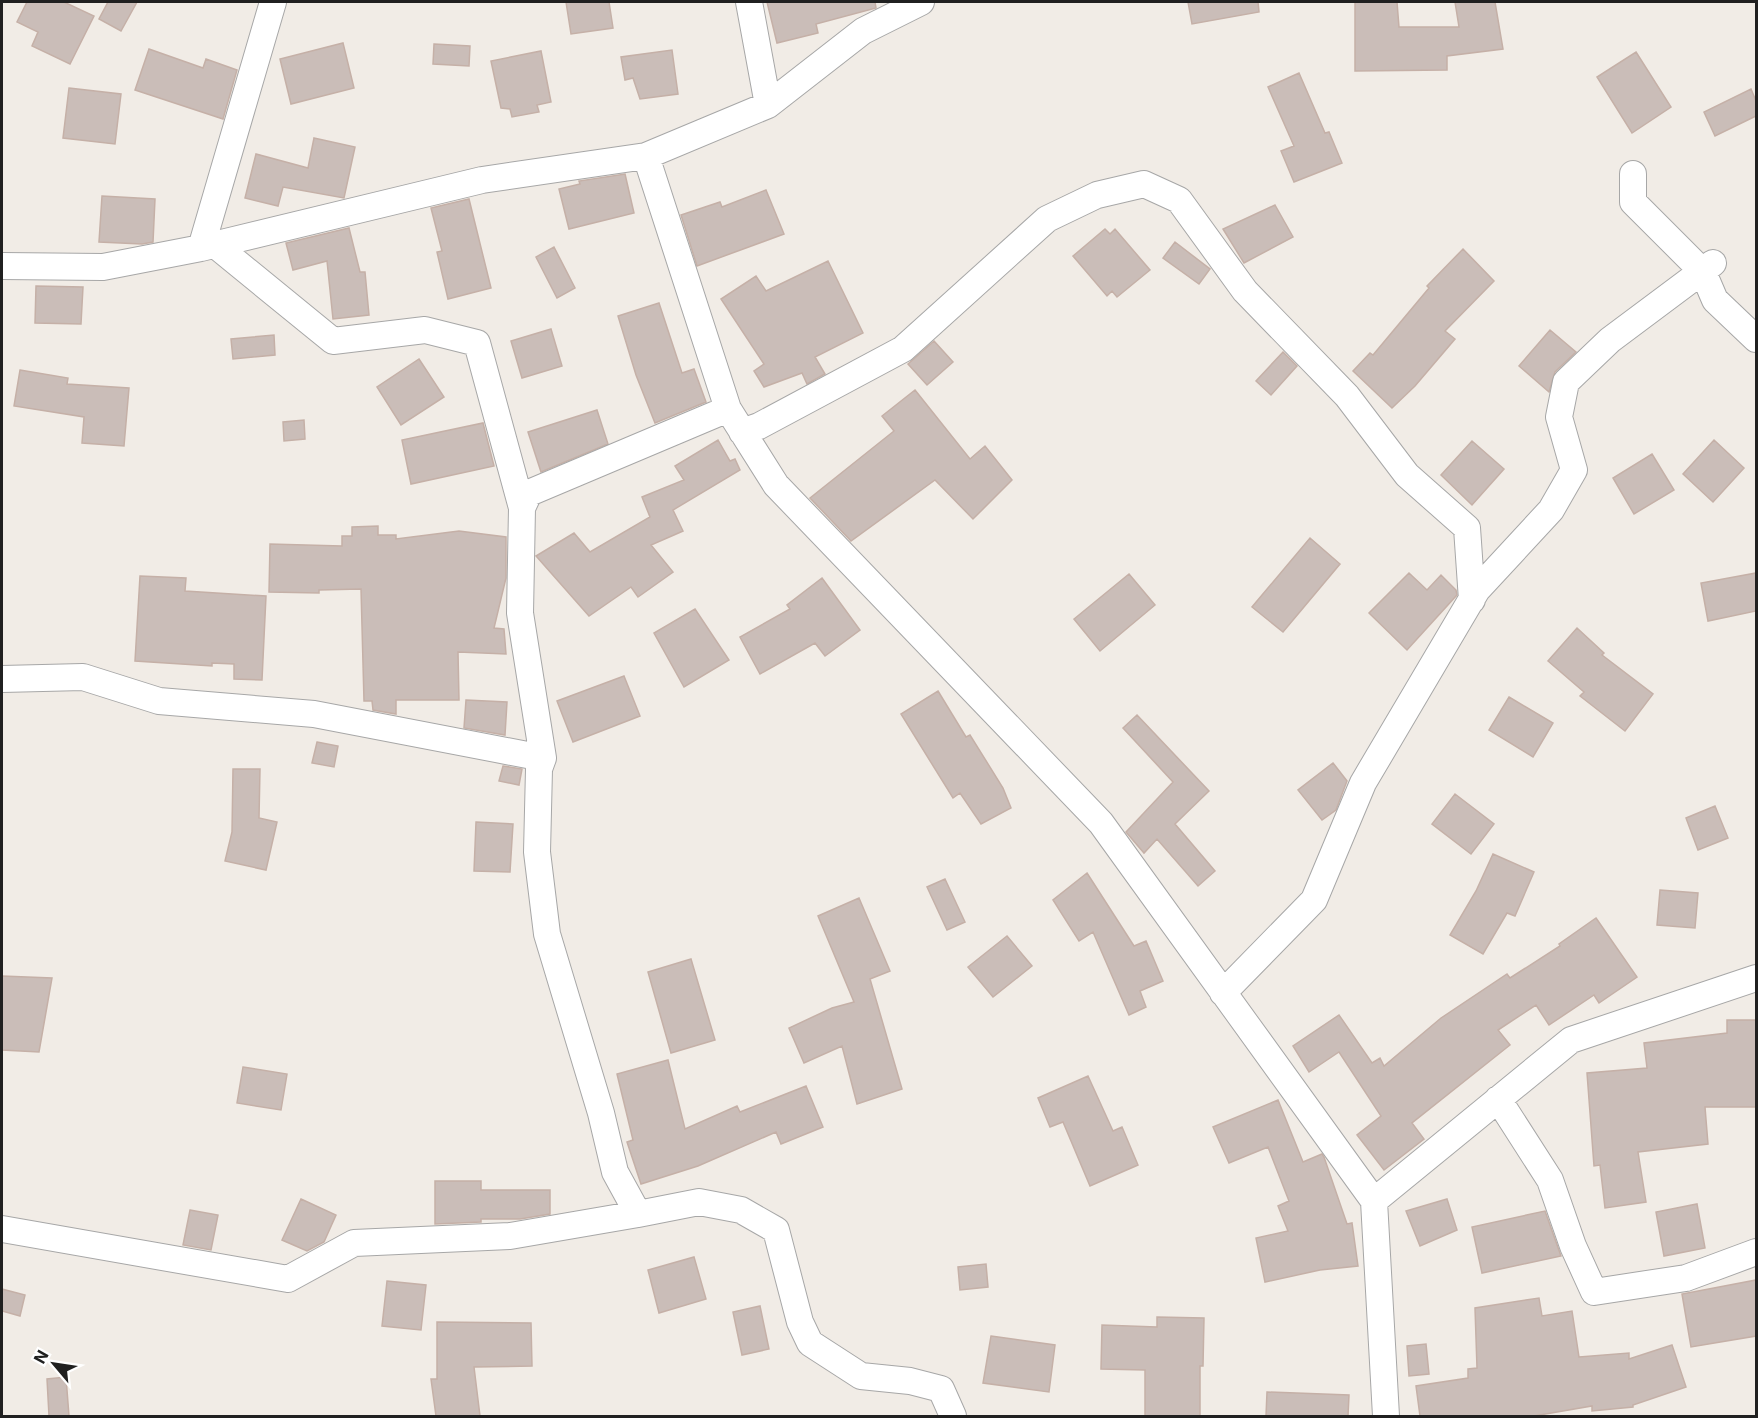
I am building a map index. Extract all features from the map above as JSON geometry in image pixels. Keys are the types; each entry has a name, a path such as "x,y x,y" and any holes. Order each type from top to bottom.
{"street":[{"path":"208,246 273,2"},
{"path":"749,2 768,105"},
{"path":"2,266 103,267 208,246 482,180 646,156 768,105 863,31 921,2"},
{"path":"646,156 728,410 776,485 1101,823 1374,1201 1386,1416"},
{"path":"1633,174 1633,202 1708,267 1715,300 1756,339"},
{"path":"742,432 759,426 903,348 1047,219 1097,195 1144,184 1179,200 1245,291 1347,396 1407,475 1467,528 1472,600"},
{"path":"208,246 333,341 425,330 477,343 522,508 520,613 543,758 539,769 537,852 547,934 601,1113 615,1172 638,1214"},
{"path":"1223,993 1314,900 1363,783 1478,590 1551,510 1574,470 1559,417 1566,382 1610,340 1708,267"},
{"path":"522,508 530,493 728,410"},
{"path":"2,680 83,677 159,701 314,714 543,758"},
{"path":"1374,1201 1571,1040 1756,978"},
{"path":"1498,1099 1550,1180 1573,1246 1594,1292 1686,1278 1756,1252"},
{"path":"2,1229 288,1279 354,1243 510,1236 699,1202 741,1210 776,1230 801,1322 810,1343 861,1376 910,1381 941,1389 953,1416"}],"building":[{"path":"27,2 64,2 94,16 70,64 32,46 38,32 17,22"},
{"path":"108,2 137,2 121,31 99,19"},
{"path":"566,2 609,2 613,28 571,34"},
{"path":"767,2 875,2 876,8 816,24 818,33 777,43"},
{"path":"1188,2 1258,2 1259,12 1192,24"},
{"path":"1355,2 1397,2 1399,27 1459,27 1455,2 1495,2 1503,49 1447,56 1447,70 1355,71"},
{"path":"343,43 354,88 291,104 280,59"},
{"path":"434,44 470,46 469,66 433,64"},
{"path":"149,49 203,68 206,59 237,70 223,119 135,90"},
{"path":"672,50 678,94 640,99 633,78 625,80 621,57"},
{"path":"541,51 551,102 537,105 539,112 512,117 510,109 501,108 491,61"},
{"path":"1636,52 1671,107 1632,133 1597,77"},
{"path":"1299,73 1325,133 1329,132 1342,163 1294,182 1281,151 1294,146 1268,87"},
{"path":"69,88 121,94 115,144 63,138"},
{"path":"1751,89 1756,101 1756,116 1715,136 1704,112"},
{"path":"314,138 355,147 344,198 283,187 278,206 245,198 256,154 308,168"},
{"path":"625,174 634,213 569,229 559,189 580,184 579,181"},
{"path":"766,190 784,234 697,266 681,215 720,202 722,207"},
{"path":"102,196 155,199 153,242 142,244 99,242"},
{"path":"469,199 491,288 448,299 437,252 442,251 431,208"},
{"path":"1275,205 1293,237 1244,263 1223,229"},
{"path":"349,228 360,272 365,272 369,315 333,319 327,261 293,270 286,243"},
{"path":"1105,229 1110,234 1115,229 1150,270 1117,297 1112,291 1107,296 1073,256"},
{"path":"1175,242 1210,269 1199,284 1163,258"},
{"path":"554,247 575,288 557,298 536,257"},
{"path":"1463,249 1494,281 1445,331 1455,339 1415,386 1392,408 1353,371 1370,353 1373,355 1429,288 1427,286"},
{"path":"828,261 863,333 815,357 825,374 807,384 802,373 764,387 754,371 764,364 721,299 756,276 766,291"},
{"path":"36,286 83,287 81,324 35,323"},
{"path":"659,303 682,373 694,369 706,402 655,423 636,375 618,316"},
{"path":"551,329 562,366 522,378 511,341"},
{"path":"1550,330 1576,352 1555,372 1549,392 1519,366"},
{"path":"274,335 275,355 233,359 231,339"},
{"path":"934,341 953,362 927,385 908,364"},
{"path":"1283,352 1297,366 1271,395 1256,381"},
{"path":"419,359 444,397 401,425 377,387"},
{"path":"20,370 68,378 67,384 129,388 124,446 82,443 84,417 14,406"},
{"path":"915,390 970,459 985,446 1012,480 973,519 935,480 851,541 810,498 894,431 882,416"},
{"path":"597,410 608,444 541,472 528,432"},
{"path":"304,420 305,439 284,441 283,422"},
{"path":"483,423 494,466 411,484 402,440"},
{"path":"718,440 730,461 735,459 740,470 673,510 683,531 651,545 673,572 638,597 631,587 589,616 536,556 574,533 590,552 650,517 642,497 684,480 675,466"},
{"path":"1714,440 1744,468 1713,502 1683,474"},
{"path":"1472,441 1504,469 1472,505 1441,475"},
{"path":"1652,454 1674,490 1634,514 1613,478"},
{"path":"378,526 378,535 396,535 396,539 459,531 506,537 506,578 494,628 504,629 506,654 458,652 459,700 396,700 396,714 373,710 372,701 364,701 361,589 319,590 319,593 269,592 270,544 342,546 342,536 352,536 352,527"},
{"path":"1310,538 1340,564 1283,632 1252,607"},
{"path":"1409,573 1427,590 1441,575 1456,590 1457,595 1407,650 1369,613"},
{"path":"1756,573 1756,611 1708,621 1701,583"},
{"path":"1129,574 1155,605 1100,651 1074,619"},
{"path":"140,576 186,578 185,591 266,596 262,680 234,679 234,664 212,663 212,666 135,661"},
{"path":"822,578 860,630 825,656 815,643 760,674 740,637 790,609 787,605"},
{"path":"695,609 729,660 684,687 654,633"},
{"path":"1577,628 1604,653 1602,655 1653,694 1625,731 1580,696 1584,692 1548,661"},
{"path":"624,676 640,716 573,742 557,701"},
{"path":"938,691 966,737 970,735 1003,788 1011,808 981,824 960,793 953,798 901,714"},
{"path":"1509,697 1553,723 1533,757 1489,730"},
{"path":"466,700 507,702 505,735 464,728"},
{"path":"1137,715 1209,791 1175,824 1215,871 1198,886 1157,839 1144,853 1126,832 1173,782 1123,728"},
{"path":"317,742 338,746 334,767 312,763"},
{"path":"1333,763 1347,781 1336,810 1322,820 1298,790"},
{"path":"503,766 522,769 519,785 499,781"},
{"path":"233,769 260,769 259,818 277,822 266,870 225,861 232,832"},
{"path":"1455,794 1494,824 1471,854 1432,824"},
{"path":"1715,806 1728,838 1698,850 1686,818"},
{"path":"476,822 513,824 510,872 474,871"},
{"path":"1493,854 1534,872 1515,916 1507,913 1483,954 1450,935 1476,891"},
{"path":"1087,873 1134,946 1146,941 1163,981 1140,991 1146,1007 1129,1015 1093,932 1079,941 1053,900"},
{"path":"945,879 965,922 947,930 927,887"},
{"path":"1660,890 1698,893 1695,928 1657,925"},
{"path":"859,898 890,971 870,979 902,1089 857,1104 842,1046 804,1063 789,1028 832,1008 854,1002 818,916"},
{"path":"1596,918 1637,977 1599,1003 1594,995 1549,1025 1536,1005 1498,1030 1510,1045 1412,1123 1424,1139 1384,1170 1357,1135 1381,1116 1339,1052 1309,1072 1293,1046 1339,1015 1372,1063 1380,1058 1384,1066 1441,1018 1507,974 1510,978 1560,946 1559,944"},
{"path":"1007,936 1032,966 993,997 968,967"},
{"path":"691,959 715,1040 671,1053 648,972"},
{"path":"2,976 52,978 39,1052 2,1050"},
{"path":"1727,1020 1756,1020 1756,1107 1705,1107 1708,1144 1638,1152 1646,1202 1605,1208 1600,1165 1594,1166 1587,1073 1647,1068 1644,1043 1727,1033"},
{"path":"668,1060 685,1129 737,1106 740,1112 806,1086 823,1127 781,1144 776,1132 698,1166 641,1184 627,1142 633,1140 617,1074"},
{"path":"243,1067 287,1074 281,1110 237,1103"},
{"path":"1088,1076 1113,1131 1122,1127 1138,1165 1090,1186 1063,1122 1050,1127 1038,1098"},
{"path":"1278,1100 1303,1162 1322,1154 1324,1157 1347,1224 1352,1223 1358,1266 1320,1270 1265,1282 1256,1238 1288,1231 1278,1206 1289,1201 1268,1147 1229,1163 1213,1127"},
{"path":"435,1181 481,1181 481,1190 550,1190 550,1214 520,1219 481,1219 481,1222 435,1224"},
{"path":"301,1199 336,1215 324,1242 307,1251 282,1240"},
{"path":"1447,1199 1457,1230 1420,1246 1406,1211"},
{"path":"1697,1204 1705,1248 1664,1256 1656,1212"},
{"path":"190,1210 218,1215 211,1250 183,1245"},
{"path":"1545,1211 1561,1256 1482,1273 1472,1227"},
{"path":"694,1257 706,1299 659,1313 648,1270"},
{"path":"986,1264 988,1287 960,1290 958,1267"},
{"path":"1756,1280 1756,1336 1691,1347 1682,1294"},
{"path":"387,1281 426,1285 421,1330 382,1326"},
{"path":"2,1289 25,1295 20,1316 2,1311"},
{"path":"1539,1298 1542,1316 1572,1311 1579,1357 1629,1353 1629,1359 1672,1345 1686,1387 1633,1405 1633,1407 1592,1411 1592,1406 1534,1416 1420,1416 1416,1386 1468,1378 1468,1369 1477,1368 1475,1308"},
{"path":"760,1306 769,1349 742,1355 733,1312"},
{"path":"1157,1317 1204,1318 1203,1366 1200,1366 1200,1416 1145,1416 1145,1370 1101,1369 1102,1325 1157,1327"},
{"path":"437,1322 531,1323 532,1366 474,1367 480,1416 436,1416 431,1379 437,1379"},
{"path":"991,1336 1055,1345 1049,1392 983,1383"},
{"path":"1426,1344 1429,1374 1409,1376 1407,1346"},
{"path":"66,1377 69,1416 49,1416 47,1379"},
{"path":"1267,1392 1349,1395 1348,1416 1266,1416"}]}
